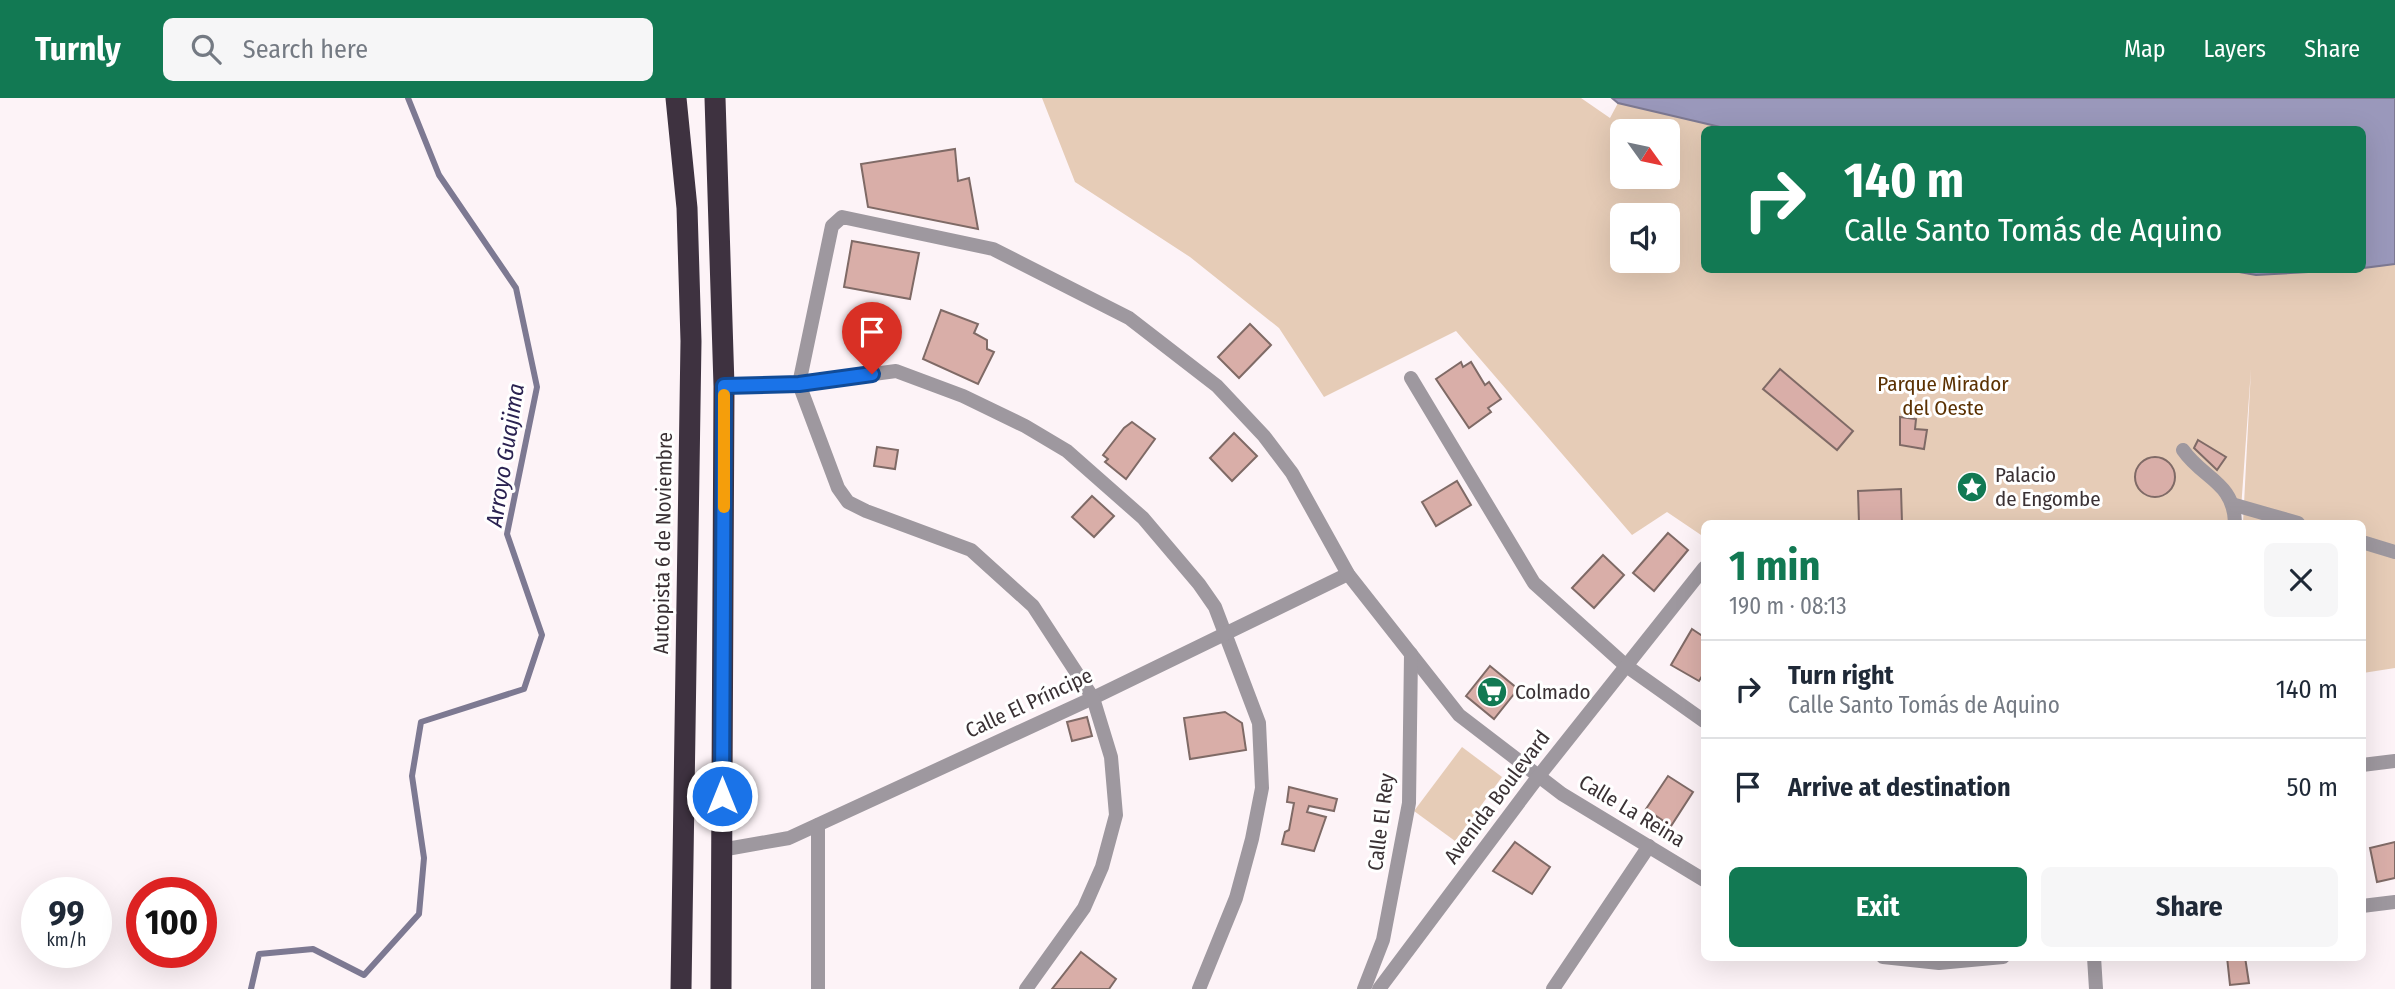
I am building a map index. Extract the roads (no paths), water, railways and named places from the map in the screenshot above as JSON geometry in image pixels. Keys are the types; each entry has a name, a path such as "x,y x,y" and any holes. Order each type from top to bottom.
{"highway":[{"name":"Autopista 6 de Noviembre","path":"676,98 687,208 691,341 681,989"},
{"path":"715,98 724,386 721,989"}],"street":[{"name":"Calle La Reina","path":"799,384 832,226 836,220 849,216 993,249 1129,318 1217,386 1264,436 1292,473 1348,574 1459,715 1538,777 1701,878"},
{"path":"724,386 799,384 897,371 963,396 1036,432 1067,451 1143,518 1215,607 1222,633 1259,723 1262,788 1236,898 1199,989"},
{"path":"1410,378 1534,583 1625,666 1701,719"},
{"path":"799,384 838,488 848,502 971,550 1033,606 1093,698 1111,757 1116,815 1102,867 1084,908 1026,989"},
{"path":"2183,450 2192,462 2216,481 2235,505 2288,520"},
{"path":"2235,505 2235,520"},
{"path":"2366,543 2395,552"},
{"name":"Avenida Boulevard","path":"1379,989 1538,777 1701,572"},
{"name":"Calle El Príncipe","path":"722,850 789,838 1093,698 1348,574"},
{"name":"Calle El Rey","path":"1364,989 1383,940 1409,803 1411,654"},
{"path":"2366,765 2395,761"},
{"path":"818,825 818,989"},
{"path":"1553,989 1648,846"},
{"path":"2366,904 2395,902"},
{"path":"1920,961 1960,961"},
{"path":"2094,961 2096,989"}],"water":[{"path":"1612,98 2395,98 2395,264 2366,268 2366,126 1716,126 1618,103"},
{"path":"2245,273 2291,273 2256,275"}],"waterway":[{"name":"Arroyo Guajima","path":"251,989 259,954 313,949 364,975 419,914 424,858 412,776 421,722 524,689 542,635 507,534 537,387 516,288 439,175 408,98"}],"place":[{"name":"Palacio de Engombe","path":"1972,487"},
{"name":"Colmado","path":"1492,692"}],"park label":[{"name":"Parque Mirador del Oeste","path":"1943,396"}]}
